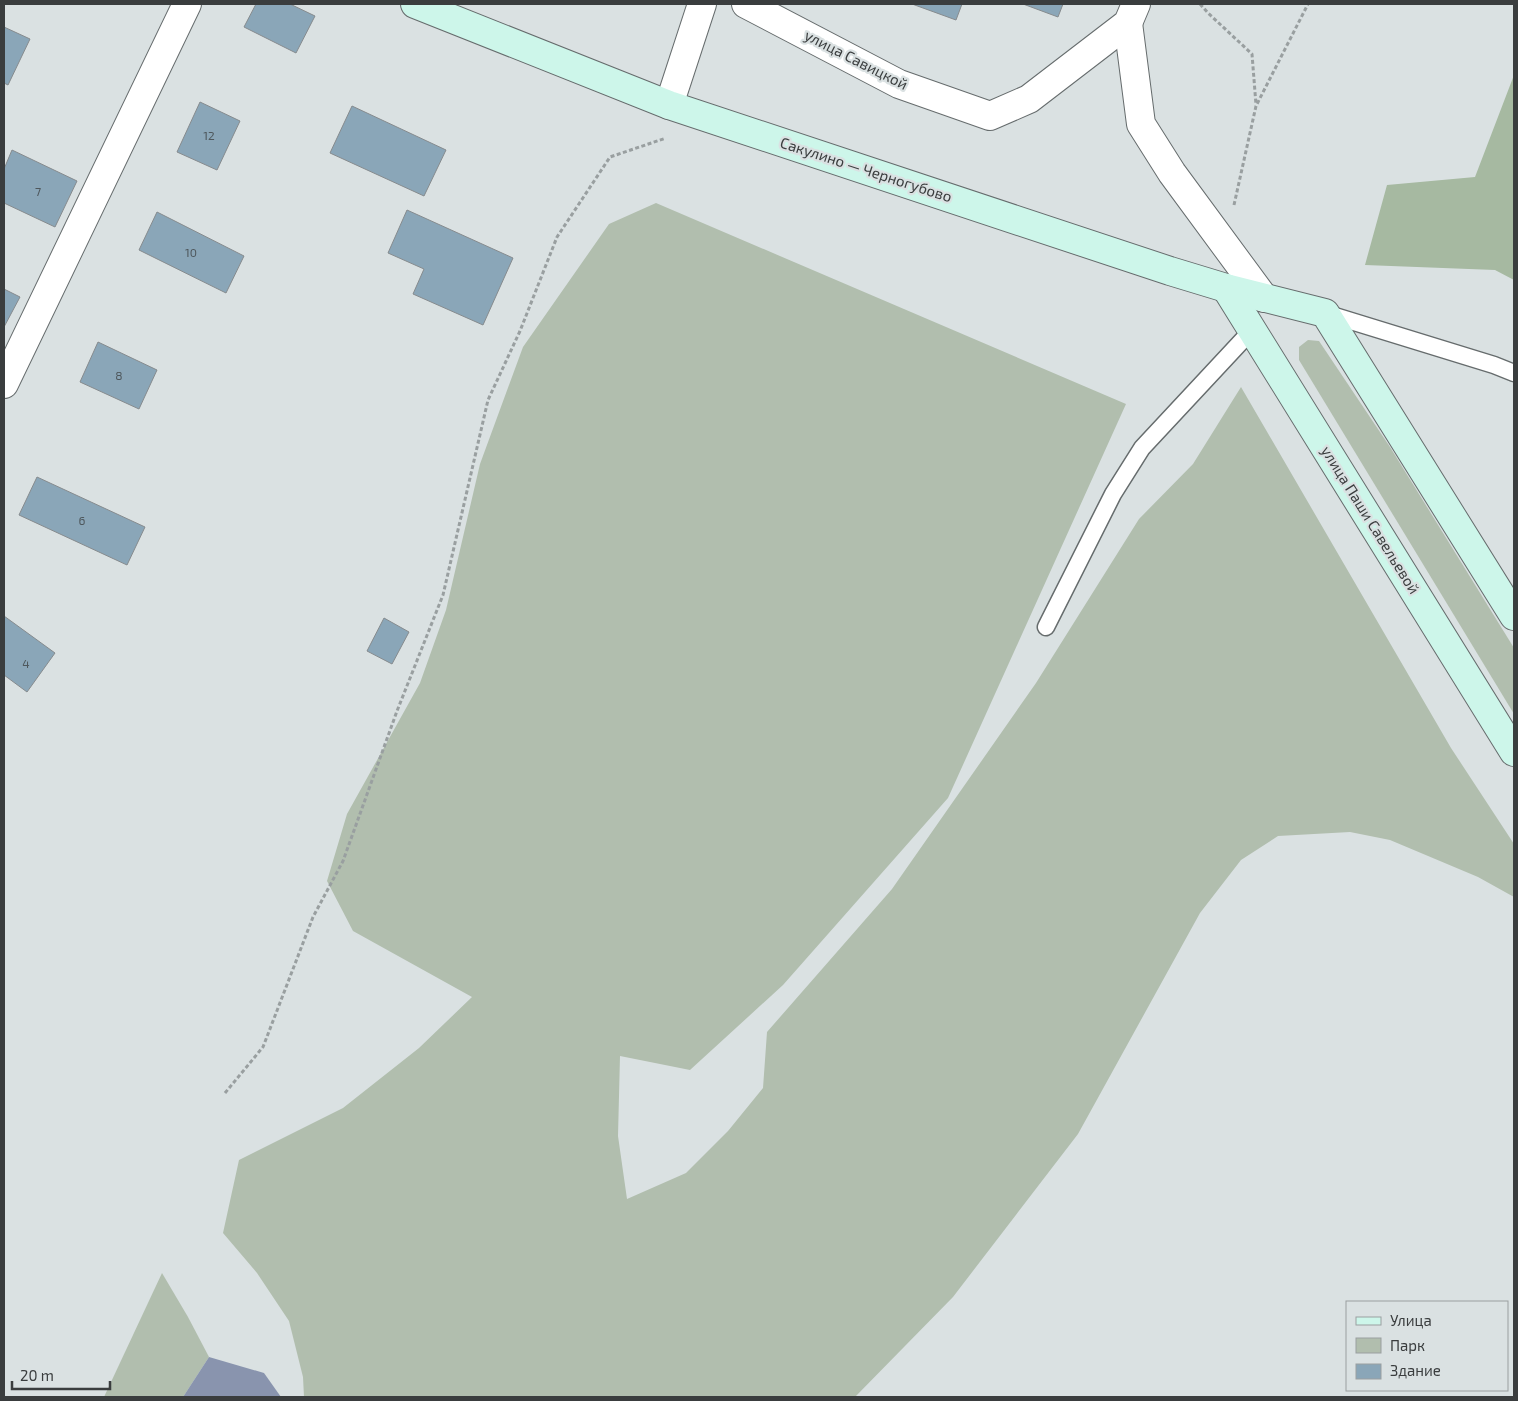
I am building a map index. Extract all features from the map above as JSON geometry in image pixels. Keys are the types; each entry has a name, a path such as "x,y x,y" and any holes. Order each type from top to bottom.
{"street":[{"path":"4,384 187,4"},
{"name":"Сакулино — Черногубово","path":"415,4 669,105 1226,288 1326,313"},
{"path":"669,105 702,4"},
{"name":"улица Савицкой","path":"746,4 899,84 990,116 1029,99 1132,14"},
{"path":"1132,14 1141,124 1172,173 1264,298"},
{"name":"улица Паши Савельевой","path":"1226,288 1514,752"},
{"path":"1326,313 1514,616"}],"lane":[{"path":"1326,313 1494,365 1514,373"},
{"path":"1046,627 1113,494 1142,448 1252,330"}],"path":[{"path":"1200,4 1252,54 1256,106"},
{"path":"1225,245 1256,106 1308,4"},
{"path":"225,1093 264,1047 313,917 343,861 397,711 443,595 488,400 520,331 557,237 610,157 672,136"}],"green space":[{"path":"1514,75 1514,280 1495,270 1365,265 1387,185 1475,177"},
{"path":"656,203 1126,404 948,798 783,985 690,1070 620,1056 618,1136 627,1199 686,1173 728,1131 763,1088 767,1032 892,889 1036,683 1139,519 1193,464 1241,387 1451,748 1514,844 1514,897 1478,877 1390,840 1350,832 1278,836 1241,860 1200,913 1078,1134 953,1297 855,1397 304,1397 303,1377 289,1321 257,1273 223,1233 239,1160 343,1108 419,1048 472,997 353,931 327,881 347,814 420,683 446,610 480,464 523,347 609,224"},
{"path":"1308,340 1319,341 1390,447 1514,648 1514,714 1299,360 1299,347"},
{"path":"162,1273 209,1357 183,1397 104,1397"}],"water":[{"path":"209,1357 264,1373 281,1397 183,1397"}],"building":[{"path":"256,4 290,4 315,16 296,53 244,27"},
{"path":"912,4 962,4 956,20"},
{"path":"1023,4 1063,4 1058,17"},
{"path":"4,27 30,39 8,85 4,83"},
{"path":"200,102 240,121 217,170 177,152"},
{"path":"352,106 446,150 424,196 330,153"},
{"path":"12,150 77,181 55,227 4,203 4,169"},
{"path":"407,210 513,258 483,325 413,294 424,269 388,253"},
{"path":"157,212 244,256 226,293 139,250"},
{"path":"4,289 20,297 4,327"},
{"path":"98,342 157,370 139,409 80,382"},
{"path":"37,477 145,527 127,565 19,515"},
{"path":"4,616 55,653 27,692 4,675"},
{"path":"384,618 409,632 392,664 367,651"}]}
